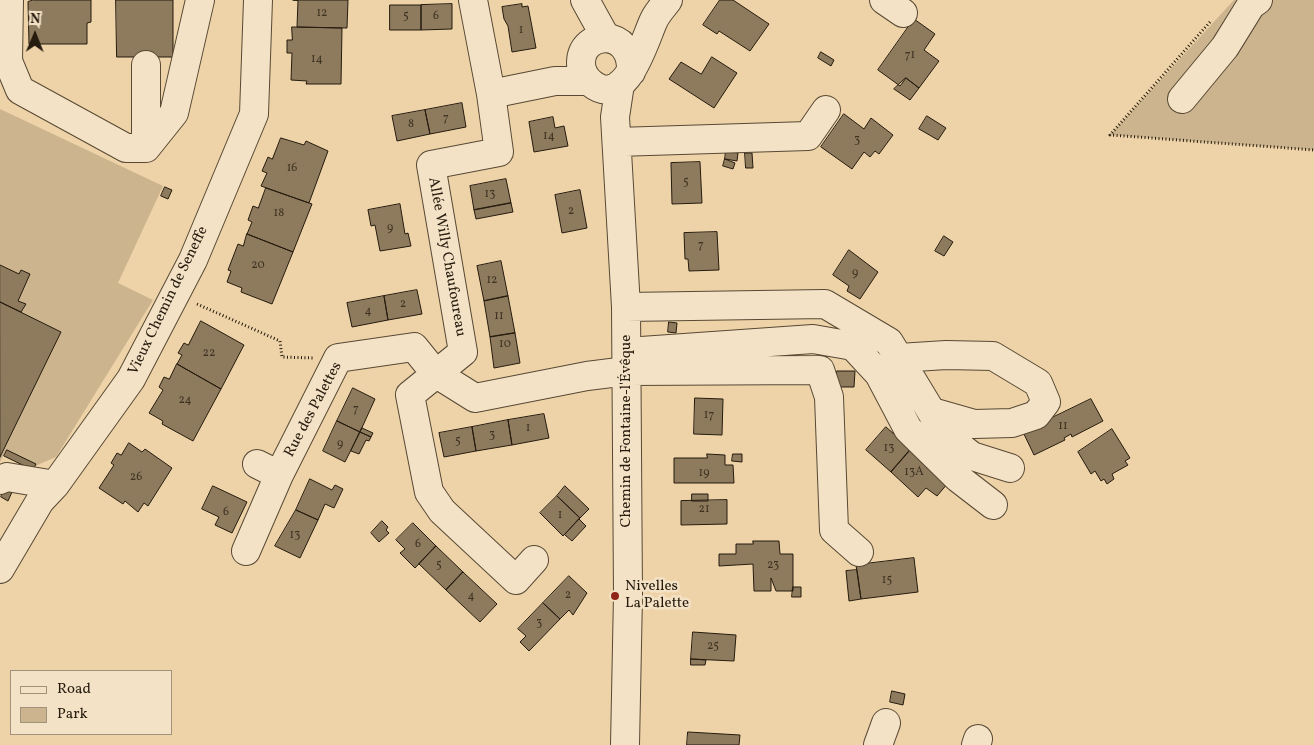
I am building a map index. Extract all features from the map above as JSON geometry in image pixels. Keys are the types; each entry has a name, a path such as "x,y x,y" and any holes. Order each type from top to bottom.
{"street":[{"path":"9,0 8,61 20,90 126,148 146,148"},
{"path":"146,148 174,113 200,0"},
{"name":"Vieux Chemin de Seneffe","path":"0,570 40,501 55,485 131,379 193,260 254,114 258,0"},
{"name":"Allée Willy Chaufoureau","path":"436,373 463,352 431,165 498,152 491,94 473,0"},
{"path":"1182,99 1226,47 1251,5 1258,0"},
{"path":"586,5 603,64 616,129 808,136 826,110"},
{"path":"491,94 555,81 643,51 661,10"},
{"path":"146,65 146,148"},
{"name":"Chemin de Fontaine-l'Évêque","path":"616,129 626,308 627,361 628,595 625,745"},
{"path":"626,308 825,304 889,342 946,436 972,456 1010,468"},
{"path":"627,361 812,338 853,346 879,374 908,429 958,478 994,505"},
{"name":"Rue des Palettes","path":"246,551 268,470 338,358 414,347 436,373 475,398 586,376 627,361"},
{"path":"899,358 946,355 993,356 1038,383 1046,402 1036,415 1012,423 974,424 932,412"},
{"path":"627,361 820,370 828,398 834,530 859,552"},
{"path":"436,373 410,395 429,492 442,511 516,580 534,560"},
{"path":"0,480 7,477 55,485"}],"path":[{"path":"175,294 280,340 282,357 338,358"}],"green space":[{"path":"1234,0 1314,0 1314,150 1110,135"},
{"path":"0,109 163,186 118,283 153,300 56,457 35,466 5,452 0,462"}],"building":[{"path":"33,0 91,0 91,22 87,23 87,44 29,44 28,2"},
{"path":"116,0 173,0 173,57 117,57"},
{"path":"293,0 348,0 347,28 297,27 298,1"},
{"path":"720,0 733,0 769,24 750,51 719,31 717,34 703,25"},
{"path":"452,4 452,29 421,30 421,5"},
{"path":"522,4 522,7 528,6 536,48 512,52 508,26 504,19 502,7"},
{"path":"390,5 421,5 421,30 390,30"},
{"path":"914,19 935,34 924,50 939,61 919,88 906,78 900,86 878,70"},
{"path":"292,27 342,28 341,84 306,84 307,81 291,80 292,53 287,53 287,40 292,40"},
{"path":"821,52 834,60 831,66 818,58"},
{"path":"712,57 737,73 714,108 669,79 681,62 701,74"},
{"path":"906,78 919,88 910,100 894,89"},
{"path":"462,103 466,127 430,134 425,110"},
{"path":"425,110 430,134 397,141 392,116"},
{"path":"844,114 864,129 871,118 893,135 879,154 875,151 870,157 864,152 852,169 821,147"},
{"path":"927,116 946,128 938,140 919,129"},
{"path":"553,117 555,128 564,126 568,146 534,152 529,122"},
{"path":"281,138 304,145 306,141 328,151 309,203 261,186 267,173 262,171 268,157 272,159"},
{"path":"726,151 738,153 737,161 725,159"},
{"path":"745,153 752,153 753,168 746,168"},
{"path":"725,159 735,163 733,169 723,166"},
{"path":"700,162 702,203 672,204 671,163"},
{"path":"506,179 511,203 474,210 470,186"},
{"path":"165,187 172,190 168,199 161,196"},
{"path":"266,188 312,204 293,252 247,234 252,222 248,220 253,206 258,208"},
{"path":"580,190 587,228 562,233 555,195"},
{"path":"511,203 513,212 476,219 474,210"},
{"path":"400,204 405,234 408,233 411,246 380,251 375,225 371,226 368,210"},
{"path":"717,232 719,270 689,271 688,259 685,259 684,233"},
{"path":"247,234 293,252 272,304 241,292 242,288 227,282 231,271 228,270 238,244 243,246"},
{"path":"944,236 953,242 944,256 935,251"},
{"path":"849,250 878,272 860,299 847,291 849,286 833,275"},
{"path":"501,261 508,296 484,301 477,266"},
{"path":"0,265 19,274 21,270 30,274 18,301 26,304 21,312 0,302"},
{"path":"417,290 422,314 388,320 384,296"},
{"path":"384,296 388,320 352,327 347,303"},
{"path":"508,296 515,333 490,337 484,301"},
{"path":"0,302 61,332 0,457"},
{"path":"201,321 244,345 221,389 177,364 182,355 178,353 184,343 188,345"},
{"path":"669,322 677,323 676,333 668,332"},
{"path":"515,333 520,363 494,368 490,337"},
{"path":"177,364 221,389 193,441 162,424 163,421 149,413 163,390 159,387 164,377 169,379"},
{"path":"837,371 855,371 854,387 836,387"},
{"path":"353,388 375,399 360,432 337,421"},
{"path":"695,398 723,399 722,435 694,434"},
{"path":"1091,399 1103,421 1072,437 1071,434 1064,438 1065,440 1034,455 1023,432"},
{"path":"544,414 549,438 512,445 508,420"},
{"path":"508,420 512,445 476,451 472,427"},
{"path":"337,421 360,432 345,462 323,451"},
{"path":"472,427 476,451 444,457 439,433"},
{"path":"886,427 911,449 891,472 866,450"},
{"path":"362,428 373,433 371,437 360,432"},
{"path":"1112,429 1130,458 1125,461 1128,465 1112,474 1114,479 1107,484 1104,479 1101,481 1095,471 1091,474 1078,452"},
{"path":"360,432 371,437 369,441 366,440 359,454 351,451"},
{"path":"129,443 142,452 145,449 172,468 148,506 144,503 138,512 125,501 123,504 99,488 114,465 111,463 117,453 121,455"},
{"path":"911,449 948,483 937,496 926,488 918,497 891,472"},
{"path":"7,450 36,464 33,470 4,456"},
{"path":"707,454 725,455 725,465 733,465 734,483 674,483 674,458 707,458"},
{"path":"733,454 742,454 742,462 732,461"},
{"path":"310,479 332,490 335,485 343,489 334,508 325,504 318,520 296,510"},
{"path":"213,486 247,502 232,533 215,525 219,517 202,509"},
{"path":"565,486 589,509 580,518 557,496"},
{"path":"5,488 12,492 8,501 1,497"},
{"path":"692,494 708,494 708,501 692,501"},
{"path":"557,496 580,518 563,536 540,513"},
{"path":"727,500 727,524 681,525 681,501"},
{"path":"296,510 318,520 300,558 275,546"},
{"path":"579,519 586,526 572,541 565,535"},
{"path":"382,521 388,527 386,530 389,533 379,542 371,533"},
{"path":"413,523 436,546 415,568 400,553 405,549 396,540"},
{"path":"753,541 779,541 780,554 793,554 793,591 776,591 771,578 771,591 754,591 753,564 719,566 719,554 736,554 736,544 753,544"},
{"path":"436,546 463,572 446,590 419,564"},
{"path":"914,558 918,592 861,599 856,565"},
{"path":"857,570 861,599 849,601 846,571"},
{"path":"463,572 497,604 480,622 446,590"},
{"path":"569,576 587,593 573,615 569,610 560,619 543,603"},
{"path":"793,587 801,587 801,597 792,597"},
{"path":"543,603 560,619 529,651 520,642 526,636 518,629"},
{"path":"693,632 736,635 734,661 691,659"},
{"path":"691,659 706,660 705,665 691,665"},
{"path":"892,691 905,694 903,705 890,702"},
{"path":"688,732 740,735 739,745 687,745"}],"place":[{"name":"Nivelles La Palette","path":"615,596"}]}
